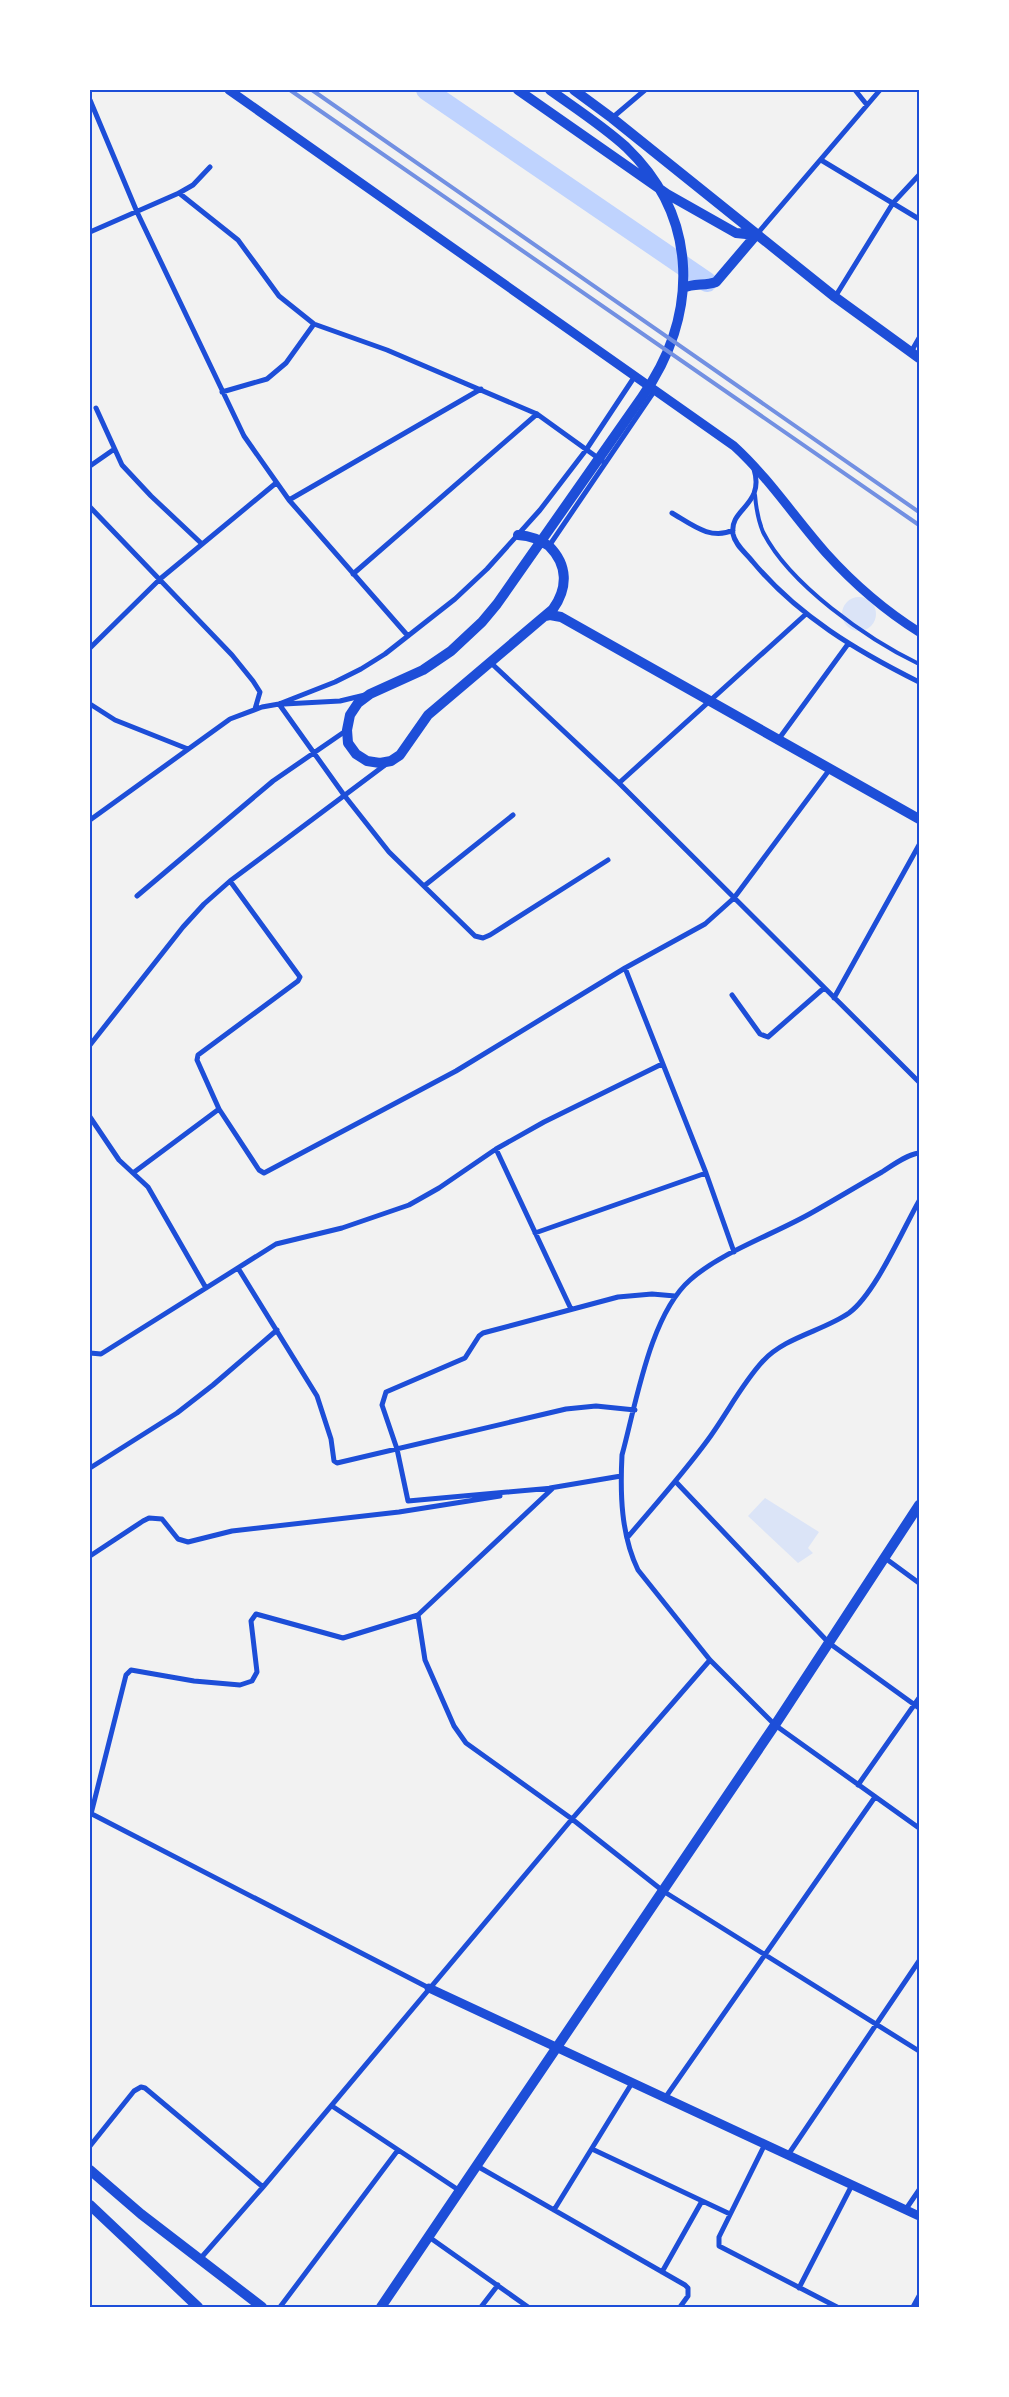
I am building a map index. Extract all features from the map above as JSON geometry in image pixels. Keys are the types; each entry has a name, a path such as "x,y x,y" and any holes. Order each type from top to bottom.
{"main road":[{"path":"518,90 674,199 736,234 756,235"},
{"path":"518,535 538,539 549,546 560,560 564,581 559,601 545,616 428,715 400,755 391,761 380,763 367,761 356,754 348,743 347,730 350,715 358,703 370,694 398,683 423,670 458,645 497,604 655,379 673,340 679,320 684,277 683,255 678,234 652,178 627,148 550,90"},
{"path":"574,90 612,118 835,297 915,355"},
{"path":"683,288 695,284 709,285 716,282 756,235"},
{"path":"545,616 561,617 919,819"},
{"path":"381,2307 663,1891 919,1505"},
{"path":"90,2170 141,2214 262,2307"},
{"path":"90,2205 198,2307"}],"street":[{"path":"229,90 734,446 749,460 848,577 896,618 919,632"},
{"path":"612,118 645,90"},
{"path":"855,90 868,104"},
{"path":"756,235 880,90"},
{"path":"90,100 137,212 244,436 289,500 408,636"},
{"path":"821,160 919,219"},
{"path":"90,232 180,193 193,185 210,167"},
{"path":"835,297 894,203 919,176"},
{"path":"180,193 238,240 279,296 314,324 387,350 537,414 605,463"},
{"path":"222,392 267,378 286,363 314,324"},
{"path":"915,355 919,338"},
{"path":"279,704 361,670 385,654 455,599 487,569 518,535 586,450 636,376"},
{"path":"289,500 481,389"},
{"path":"549,546 655,390"},
{"path":"96,408 113,450 122,465 135,480 202,544"},
{"path":"353,574 537,414"},
{"path":"90,466 113,450"},
{"path":"749,460 756,476 754,495 751,502 738,514 733,530 736,542 760,570 806,614 848,644 919,682"},
{"path":"90,648 160,579 276,483"},
{"path":"90,507 232,655 260,692 255,709"},
{"path":"672,513 707,533 723,534 733,530"},
{"path":"619,784 708,701 806,614"},
{"path":"778,740 848,644"},
{"path":"490,662 619,784 919,1082"},
{"path":"90,820 230,719 255,709 279,704 340,701 370,694"},
{"path":"90,704 115,720 188,749"},
{"path":"279,704 344,795 390,852 475,936 482,938 608,860"},
{"path":"137,896 273,781 347,730"},
{"path":"90,1045 183,927 230,881 391,761"},
{"path":"230,881 300,977 298,982 198,1055 197,1060 219,1109 260,1170 267,1172 456,1071 625,968 705,924 734,898 830,769"},
{"path":"424,886 514,815"},
{"path":"834,998 919,845"},
{"path":"625,968 706,1173 734,1252"},
{"path":"732,995 760,1034 768,1037 824,988"},
{"path":"90,1353 101,1354 276,1244 342,1228 409,1205 544,1122 662,1064"},
{"path":"133,1173 219,1109"},
{"path":"90,1116 119,1160 148,1187 206,1288"},
{"path":"496,1150 571,1309"},
{"path":"919,1152 902,1160 809,1215 734,1252 690,1280 675,1296 664,1314 656,1333 622,1456 621,1476 621,1501 627,1538 638,1570 710,1660 775,1724 919,1828"},
{"path":"535,1233 706,1173"},
{"path":"627,1538 676,1482 708,1440 744,1382 766,1358 788,1344 830,1325 862,1303 919,1202"},
{"path":"238,1268 316,1396 325,1420 334,1461 342,1463 566,1410 596,1406 635,1410"},
{"path":"552,1488 408,1502 397,1449 382,1405 386,1392 465,1358 483,1333 571,1309 636,1295 675,1296"},
{"path":"90,1468 177,1413 277,1330"},
{"path":"90,1556 149,1518 162,1519 178,1539 188,1542 232,1531 398,1512 621,1476"},
{"path":"676,1482 829,1642 917,1706"},
{"path":"552,1488 418,1615 343,1638 256,1614 251,1621 257,1672 255,1678 247,1684 207,1682 131,1670 126,1675 90,1814 429,1988 919,2216"},
{"path":"885,1558 919,1583"},
{"path":"418,1615 425,1660 454,1726 466,1743 572,1819 663,1891 919,2051"},
{"path":"200,2259 263,2188 572,1819 710,1660"},
{"path":"858,1785 917,1706 919,1698"},
{"path":"665,2098 874,1797"},
{"path":"788,2155 919,1962"},
{"path":"554,2210 632,2083"},
{"path":"90,2146 134,2091 141,2087 145,2088 263,2188"},
{"path":"332,2106 460,2191"},
{"path":"765,2144 718,2240 718,2246 837,2307"},
{"path":"592,2149 730,2214"},
{"path":"280,2307 398,2150"},
{"path":"477,2166 688,2288 688,2296 680,2307"},
{"path":"799,2288 852,2185"},
{"path":"906,2210 919,2190"},
{"path":"662,2272 702,2201"},
{"path":"429,2237 528,2307"},
{"path":"481,2307 498,2285"},
{"path":"914,2307 919,2296"}],"lane":[{"path":"754,495 763,530 778,554 799,577 832,608 860,630 919,664"}],"shaded area":[{"path":"859,597 871,602 876,614 871,626 859,631 847,626 842,614 847,602"},
{"path":"765,1498 819,1532 808,1548 813,1553 798,1563 748,1516"}],"waterway":[{"path":"426,90 707,282"}],"railway":[{"path":"290,90 919,525"},
{"path":"312,90 919,512"}]}
